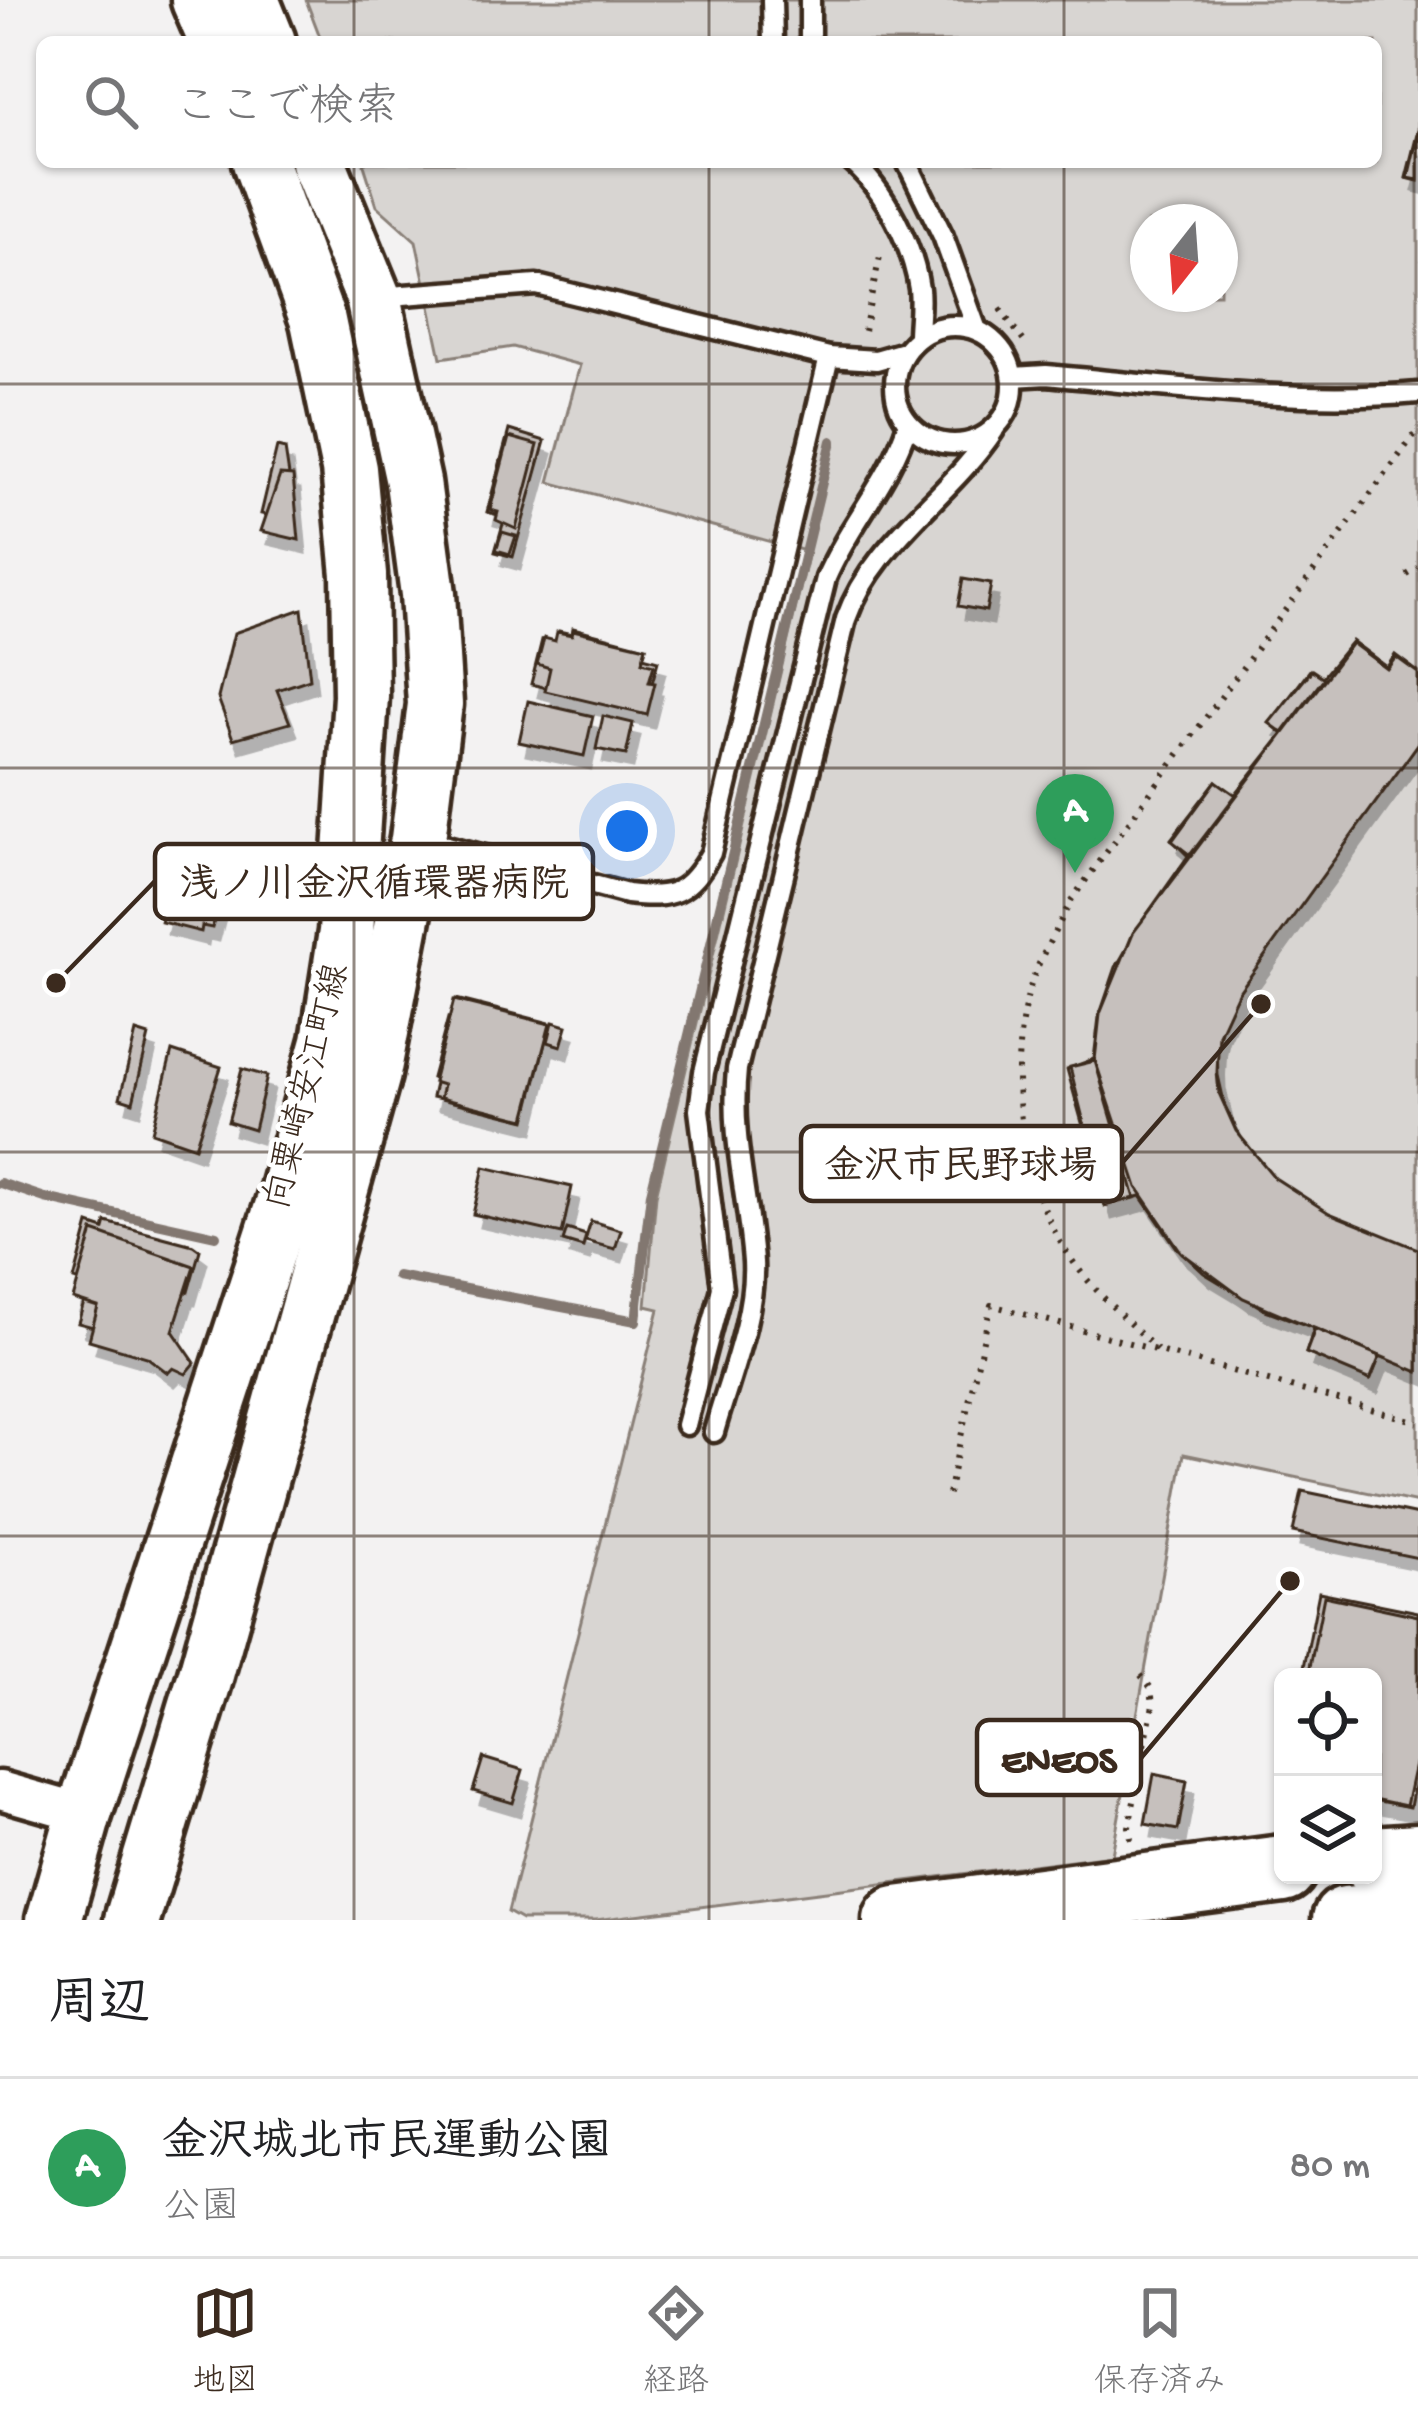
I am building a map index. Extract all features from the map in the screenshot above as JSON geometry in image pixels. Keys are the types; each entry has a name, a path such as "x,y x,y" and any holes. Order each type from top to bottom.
{"highway":[{"path":"1382,1859 1418,1857"},
{"path":"897,1920 1274,1870"},
{"path":"1346,1920 1418,1914"}],"main road":[{"path":"199,0 214,36"},
{"path":"251,0 266,36"},
{"name":"向粟崎安江町線","path":"54,1920 84,1814 288,1190 329,1041 346,932 361,696 359,575 349,469 318,320 262,168"},
{"name":"向粟崎安江町線","path":"132,1920 205,1678 373,1074 418,838 435,704 428,594 413,482 373,297 319,168"}],"street":[{"path":"318,320 373,297"},
{"path":"0,1790 84,1814"}],"lane":[{"path":"772,0 773,36"},
{"path":"810,0 811,36"},
{"path":"857,168 884,200 919,290 911,345 894,388 908,423 940,443 977,440 994,430"},
{"path":"910,168 943,236 976,330"},
{"path":"373,297 537,285 829,357 876,360 936,328 956,326 976,330 994,341 1013,377 1006,415 972,463 878,560 856,591 846,620 737,1069 734,1135 753,1263 752,1293 714,1432"},
{"path":"418,838 627,894 662,898 694,883 711,853 829,357"},
{"path":"1013,377 1046,375 1268,394 1370,398 1418,393"},
{"path":"686,1425 722,1288 699,1110 704,1072 826,578 836,554 887,477 908,423"}],"path":[{"path":"857,358 880,266 880,247"},
{"path":"1157,1350 1098,1292 1064,1248 1033,1180 1019,1115 1018,1053 1034,976 1072,899 1418,430"},
{"path":"1407,575 1418,568"},
{"path":"948,1494 991,1305 1418,1422"},
{"path":"1139,1673 1151,1688 1153,1705 1129,1827 1139,1885"}],"shaded area":[{"path":"306,0 1418,0 1418,1503 1184,1454 1112,1855 596,1920 522,1920 508,1912 659,1309 646,1306 656,1195 809,552 549,482 580,365 513,347 441,358 416,241 377,206 365,168 1382,168 1382,36 320,36"}],"building":[{"path":"1418,130 1418,181 1406,178"},
{"path":"1418,135 1418,180 1408,178"},
{"path":"509,430 545,441 513,557 495,552 505,517 487,512"},
{"path":"509,437 538,445 516,529 496,520 498,512 490,510"},
{"path":"277,447 285,449 296,522 261,514"},
{"path":"280,475 293,476 299,540 261,531"},
{"path":"502,532 516,536 510,554 496,550"},
{"path":"963,579 991,584 986,611 958,606"},
{"path":"302,609 310,679 277,690 290,723 233,739 218,698 234,633"},
{"path":"573,628 646,647 643,657 658,661 644,713 531,684 542,640 555,644 559,631 572,634"},
{"path":"573,630 646,647 642,662 654,665 649,682 655,683 647,715 545,691 550,668 537,664 544,638 555,641 557,632 572,635"},
{"path":"1352,641 1387,667 1395,655 1418,672 1418,741 1238,993 1223,1020 1217,1049 1225,1106 1241,1138 1284,1191 1317,1211 1418,1254 1418,1371 1380,1356 1371,1379 1306,1353 1314,1328 1265,1310 1204,1273 1177,1248 1141,1196 1105,1205 1067,1069 1094,1059 1099,1017 1116,967 1188,856 1171,839 1216,781 1234,796 1283,734 1270,723 1310,670 1321,679"},
{"path":"1352,643 1387,669 1396,657 1418,673 1418,744 1238,993 1219,1034 1217,1072 1219,1093 1236,1131 1275,1178 1329,1213 1418,1249 1418,1372 1243,1298 1182,1253 1137,1187 1095,1060 1100,1014 1133,933"},
{"path":"1312,670 1324,678 1283,733 1269,723"},
{"path":"528,701 593,716 584,756 519,742"},
{"path":"603,716 633,723 626,755 596,749"},
{"path":"1216,781 1236,795 1190,855 1172,841"},
{"path":"178,853 222,864 216,886 223,887 212,928 202,926 201,932 161,922"},
{"path":"456,999 550,1023 526,1120 432,1097 436,1079 432,1078"},
{"path":"454,1000 550,1024 525,1119 440,1098 443,1085 433,1082"},
{"path":"553,1022 567,1026 561,1046 548,1042"},
{"path":"136,1032 149,1036 133,1102 120,1098"},
{"path":"172,1051 221,1067 195,1147 152,1132"},
{"path":"1095,1061 1135,1198 1105,1206 1070,1067"},
{"path":"242,1069 267,1076 254,1130 228,1122"},
{"path":"484,1167 572,1187 562,1234 473,1214"},
{"path":"591,1221 621,1230 615,1249 585,1241"},
{"path":"106,1222 200,1250 188,1292 180,1290 170,1328 154,1323 150,1342 78,1323 89,1285 74,1280 89,1224 104,1229"},
{"path":"567,1229 586,1235 583,1247 563,1241"},
{"path":"93,1231 194,1266 173,1331 195,1363 186,1374 173,1368 168,1373 147,1357 89,1340 98,1307 73,1299"},
{"path":"1315,1329 1380,1356 1370,1380 1306,1353"},
{"path":"1302,1491 1418,1515 1418,1558 1293,1532"},
{"path":"1319,1592 1418,1612 1418,1766 1410,1807 1382,1802 1382,1668 1304,1668"},
{"path":"1324,1596 1418,1616 1418,1750 1406,1806 1382,1801 1382,1668 1310,1668"},
{"path":"483,1758 523,1770 513,1803 473,1791"},
{"path":"1154,1774 1187,1781 1178,1830 1145,1824"}],"waterway":[{"path":"397,1276 636,1321 651,1193 832,441"},
{"path":"0,1183 45,1198 216,1236"}],"place":[{"name":"金沢城北市民運動公園","path":"1075,873"},
{"name":"浅ノ川金沢循環器病院","path":"56,983"},
{"name":"金沢市民野球場","path":"1261,1004"},
{"name":"ENEOS","path":"1290,1581"}]}
